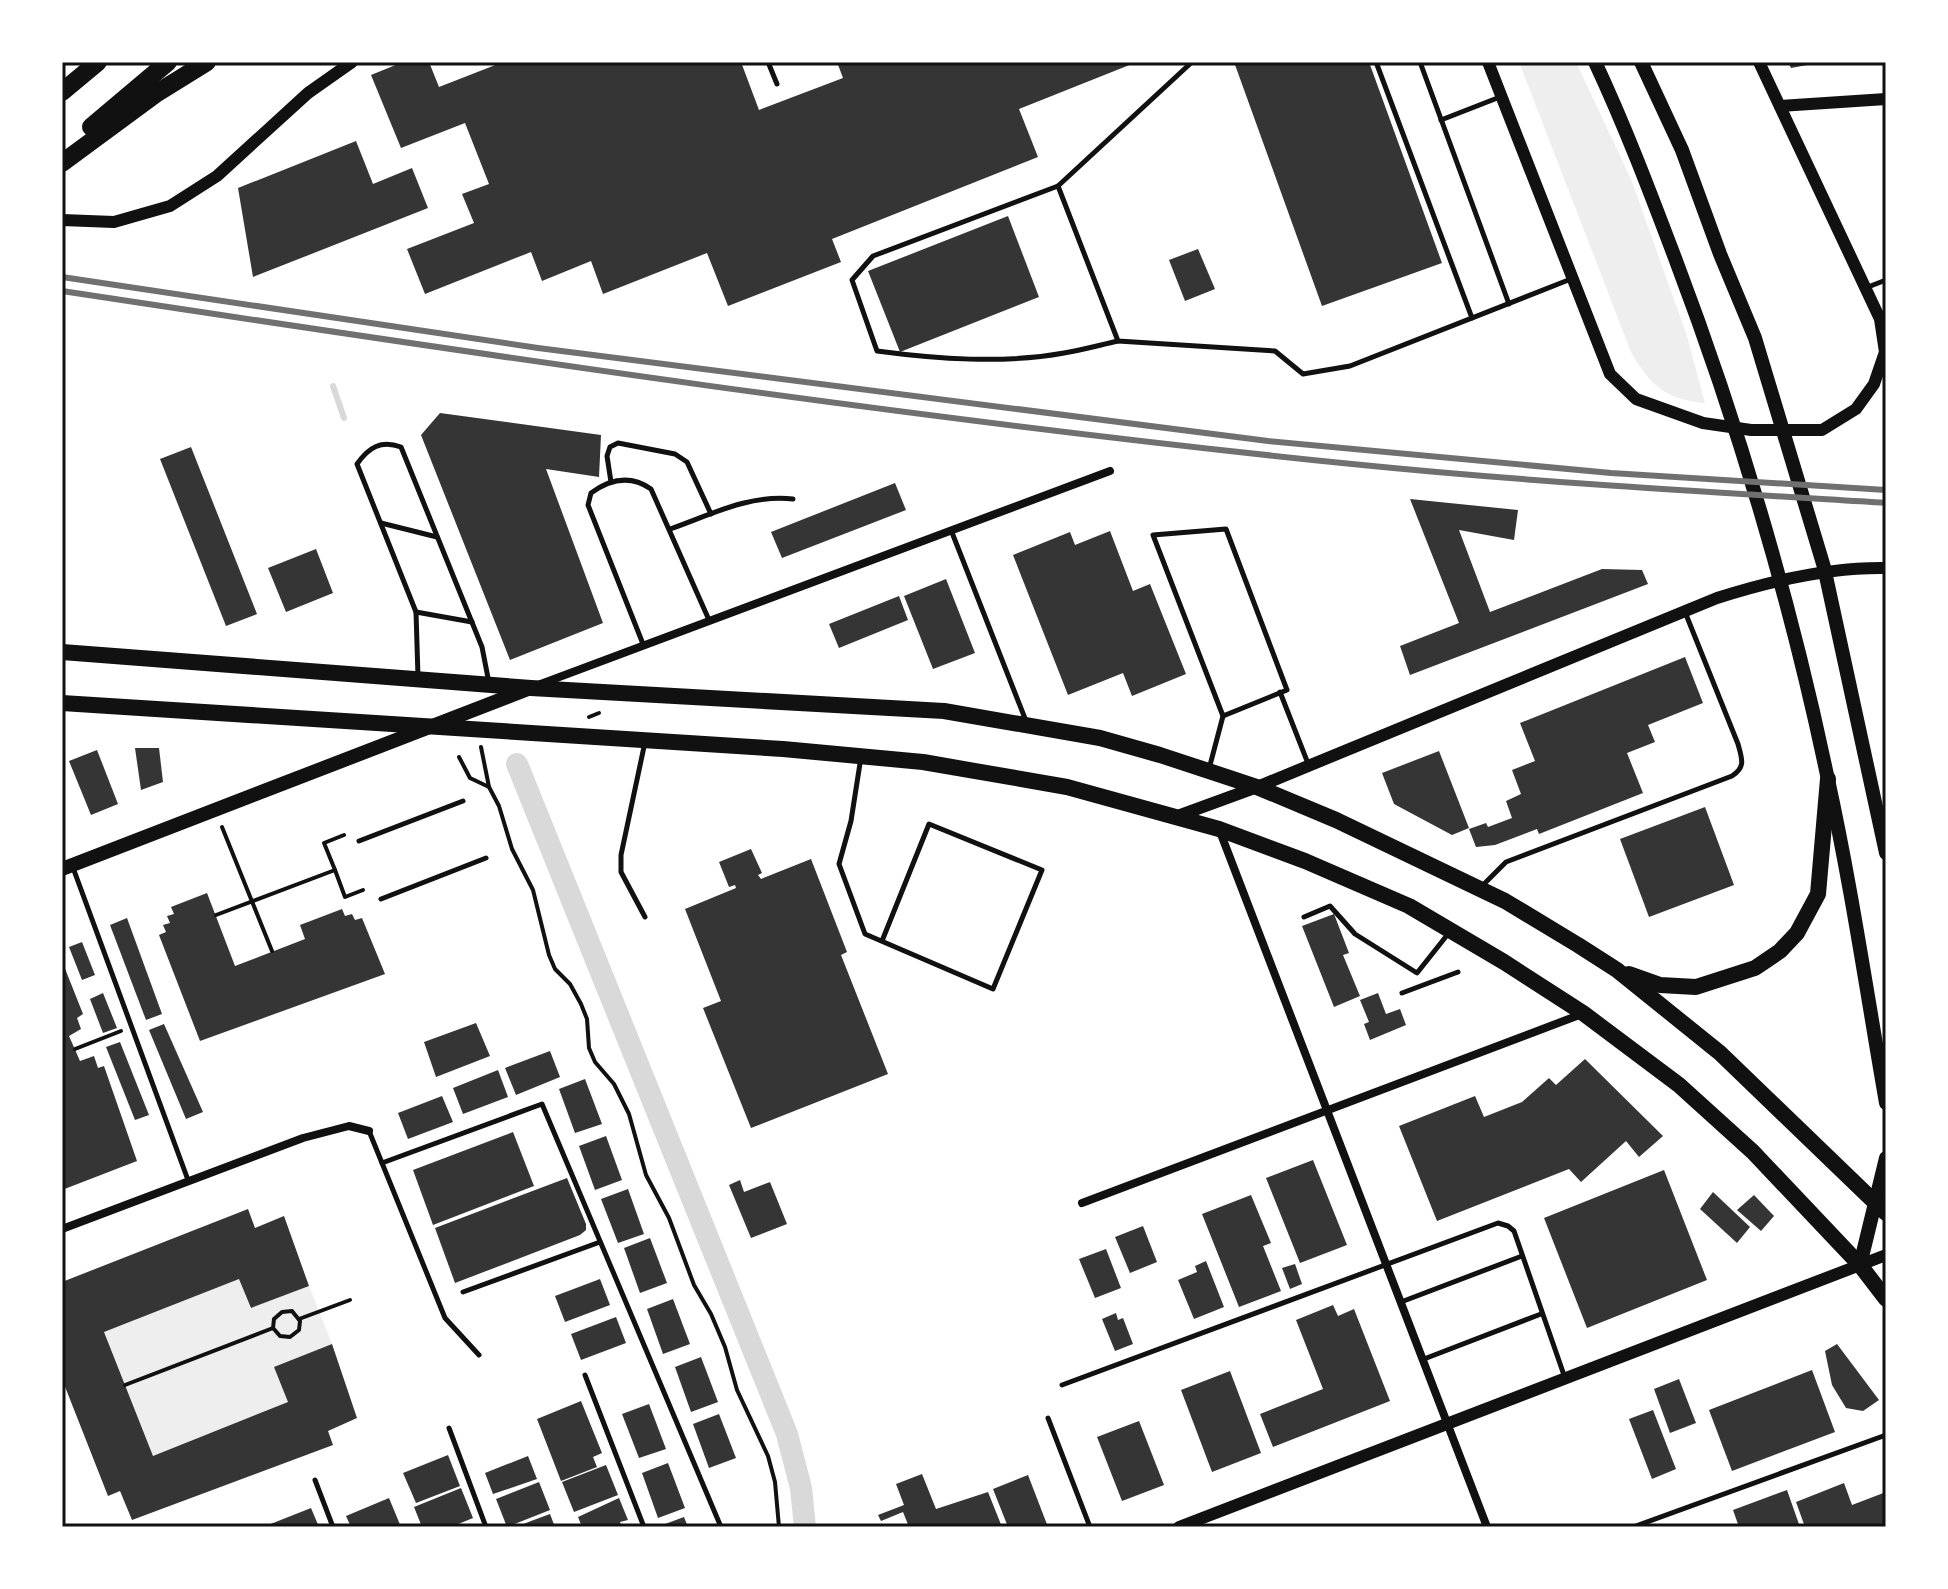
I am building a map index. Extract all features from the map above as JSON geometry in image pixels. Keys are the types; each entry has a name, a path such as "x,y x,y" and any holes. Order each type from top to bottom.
{"highway":[{"path":"62,92 98,62"},
{"path":"62,163 168,62"},
{"path":"62,155 96,129 207,62"},
{"path":"62,652 531,688 944,711 1100,738 1209,771 1336,820 1480,888 1617,970 1720,1053 1881,1208"},
{"path":"62,703 923,762 1067,787 1219,829 1305,861 1409,906 1583,1013 1679,1085 1753,1152 1860,1265 1886,1299"},
{"path":"1617,970 1660,985 1696,987 1755,968 1780,951 1797,933 1818,894 1828,779"}],"main road":[{"path":"1595,62 1630,135 1704,334 1760,502 1828,779 1886,1103"},
{"path":"1641,62 1682,150 1755,338 1824,567 1886,853"},
{"path":"67,867 531,688"},
{"path":"1860,1265 1881,1208 1886,1158"}],"street":[{"path":"62,220 114,222 170,206 217,176 308,93 352,62"},
{"path":"1488,62 1610,374 1636,399 1703,423 1751,430 1822,430 1856,409 1874,384 1885,352 1880,319 1759,62"},
{"path":"1780,106 1886,99"},
{"path":"531,688 1110,471"},
{"path":"1174,818 1309,766 1685,611 1765,583 1864,568 1886,568"},
{"path":"1219,829 1487,1527"},
{"path":"1082,1203 1583,1013"},
{"path":"62,1229 303,1138 349,1126 369,1131"},
{"path":"1179,1527 1886,1255"}],"lane":[{"path":"768,62 777,84"},
{"path":"1192,62 1058,186 873,256 852,280 877,351 932,358 1032,357 1063,354 1118,341 1275,351 1303,374 1350,366 1572,278"},
{"path":"1376,62 1472,318"},
{"path":"1420,62 1509,304"},
{"path":"1441,120 1501,97"},
{"path":"1058,186 1118,341"},
{"path":"1866,288 1886,280"},
{"path":"418,679 416,612 357,464 366,452 378,444 389,443 401,447 482,647 489,684"},
{"path":"611,482 607,456 610,447 618,443 675,454 687,462 711,514"},
{"path":"643,644 588,505 591,493 611,482 639,481 651,489 709,620"},
{"path":"670,529 739,504 765,499 793,499"},
{"path":"380,523 437,537"},
{"path":"1209,771 1223,716 1153,535 1226,529 1287,690 1223,716"},
{"path":"951,530 1028,726"},
{"path":"1480,888 1506,862 1740,771 1743,763 1738,744 1685,611"},
{"path":"416,612 472,622"},
{"path":"1280,692 1309,766"},
{"path":"645,741 621,855 621,872 645,917"},
{"path":"861,756 851,821 839,864 865,934 993,989 1042,870 929,824 882,941"},
{"path":"359,841 463,801"},
{"path":"381,899 486,858"},
{"path":"67,867 132,1027 188,1180"},
{"path":"1304,917 1330,906 1355,934 1417,973 1421,986"},
{"path":"1417,973 1451,930"},
{"path":"1402,993 1458,972"},
{"path":"382,1163 542,1104 721,1527"},
{"path":"369,1131 445,1318 479,1355"},
{"path":"1062,1385 1498,1223 1514,1231 1565,1379"},
{"path":"463,1292 600,1242"},
{"path":"1401,1302 1522,1256"},
{"path":"1423,1359 1541,1313"},
{"path":"585,1375 644,1527"},
{"path":"1048,1418 1090,1527"},
{"path":"449,1428 486,1527"},
{"path":"1633,1527 1886,1435"},
{"path":"315,1480 333,1527"}],"path":[{"path":"587,718 599,713"},
{"path":"478,730 489,787 499,806 512,849 533,890 549,955 555,969 570,984 581,1004 587,1019 589,1048 595,1062 614,1084 629,1114 646,1175 669,1218 694,1285 711,1314 725,1347 737,1390 768,1456 775,1482 779,1527"},
{"path":"459,757 470,778 489,787"},
{"path":"215,810 272,951"},
{"path":"344,835 324,843 345,897 363,890"},
{"path":"216,915 335,870"},
{"path":"75,1049 132,1027"},
{"path":"299,1319 350,1300"},
{"path":"292,1311 299,1319 299,1330 293,1336 280,1336 273,1328 274,1319 282,1312 292,1311"},
{"path":"125,1385 273,1328"}],"shaded area":[{"path":"1519,62 1576,62 1631,179 1687,336 1705,403 1679,398 1660,389 1645,374 1631,352"},
{"path":"239,1279 251,1308 309,1286 332,1344 275,1367 288,1402 153,1456 104,1332"}],"building":[{"path":"403,62 429,62 439,87 503,62 741,62 759,110 843,78 837,62 1137,62 1019,109 1038,157 832,239 841,262 728,306 707,253 603,294 591,261 542,281 531,252 425,294 407,249 474,223 462,194 489,184 465,123 401,148 371,75"},
{"path":"1234,62 1369,62 1442,263 1322,306"},
{"path":"1788,62 1807,62 1807,65 1791,68"},
{"path":"356,141 373,184 412,168 428,208 253,277 238,188"},
{"path":"1008,216 1039,297 900,352 868,271"},
{"path":"1198,249 1215,289 1185,301 1169,260"},
{"path":"440,413 601,435 599,477 546,469 603,623 510,660 421,435"},
{"path":"191,447 257,614 226,626 160,459"},
{"path":"895,483 906,510 782,558 771,532"},
{"path":"1410,499 1518,510 1514,540 1459,530 1490,612 1602,569 1642,570 1648,584 1410,675 1400,646 1459,623"},
{"path":"1110,531 1133,591 1150,584 1186,674 1132,696 1123,673 1068,695 1013,555 1070,532 1075,545"},
{"path":"316,549 333,593 286,612 268,568"},
{"path":"946,579 975,653 933,669 904,596"},
{"path":"899,596 908,620 839,648 829,624"},
{"path":"1685,657 1703,703 1648,725 1655,742 1627,753 1643,793 1539,834 1537,829 1495,845 1476,847 1469,829 1486,823 1488,827 1512,818 1506,801 1521,794 1512,770 1535,761 1520,723"},
{"path":"135,748 159,748 163,782 141,790"},
{"path":"97,750 118,804 91,815 69,761"},
{"path":"1439,751 1469,828 1452,835 1394,804 1382,773"},
{"path":"1705,807 1734,885 1649,917 1620,839"},
{"path":"751,849 762,873 758,875 761,879 811,859 847,952 841,955 888,1074 751,1128 703,1008 721,1001 685,909 736,888 735,885 729,887 719,862"},
{"path":"207,893 235,966 305,939 300,925 342,909 345,916 352,914 355,920 362,918 385,974 200,1041 159,935 166,932 163,925 170,923 167,916 174,914 171,907"},
{"path":"1334,914 1349,953 1343,955 1360,996 1334,1007 1302,926"},
{"path":"127,918 162,1014 146,1020 110,925"},
{"path":"82,942 95,975 82,980 69,947"},
{"path":"62,961 83,1014 77,1018 81,1029 69,1036 80,1061 94,1056 98,1068 104,1066 137,1161 62,1190"},
{"path":"103,993 117,1028 103,1033 90,999"},
{"path":"1378,993 1386,1014 1400,1009 1406,1025 1370,1040 1364,1024 1369,1022 1360,1000"},
{"path":"476,1023 490,1056 436,1077 424,1042"},
{"path":"164,1024 203,1112 186,1119 149,1030"},
{"path":"120,1042 149,1115 135,1120 106,1047"},
{"path":"550,1051 560,1077 516,1095 505,1068"},
{"path":"1585,1059 1663,1136 1639,1157 1626,1141 1581,1182 1569,1169 1437,1221 1399,1126 1475,1096 1484,1117 1522,1102 1549,1078 1556,1085"},
{"path":"498,1070 508,1097 463,1114 453,1088"},
{"path":"585,1079 602,1124 575,1133 559,1089"},
{"path":"442,1096 453,1122 408,1139 398,1113"},
{"path":"513,1132 534,1186 433,1225 413,1170"},
{"path":"606,1136 622,1180 595,1190 579,1146"},
{"path":"1313,1160 1347,1245 1300,1263 1266,1178"},
{"path":"1664,1170 1707,1280 1587,1328 1544,1218"},
{"path":"567,1178 586,1230 455,1283 435,1228"},
{"path":"740,1180 744,1192 770,1182 787,1224 751,1238 729,1185"},
{"path":"628,1189 644,1234 618,1243 601,1199"},
{"path":"1713,1192 1750,1227 1737,1243 1700,1209"},
{"path":"1251,1195 1271,1243 1263,1246 1281,1291 1239,1307 1202,1214"},
{"path":"1754,1195 1774,1216 1761,1231 1737,1210"},
{"path":"248,1209 255,1228 284,1216 309,1286 251,1308 239,1279 104,1332 153,1456 288,1402 274,1367 332,1344 357,1418 328,1431 333,1445 132,1520 120,1491 108,1496 62,1379 62,1282"},
{"path":"1143,1226 1157,1262 1130,1273 1115,1237"},
{"path":"650,1238 667,1283 640,1293 624,1248"},
{"path":"1106,1249 1121,1288 1095,1298 1079,1259"},
{"path":"1206,1261 1224,1307 1194,1319 1178,1280 1197,1272 1195,1266"},
{"path":"1295,1264 1302,1284 1290,1289 1282,1268"},
{"path":"600,1279 610,1305 565,1322 555,1296"},
{"path":"673,1299 690,1344 663,1354 647,1309"},
{"path":"1333,1305 1338,1316 1354,1309 1390,1401 1273,1447 1260,1414 1323,1389 1296,1320"},
{"path":"1116,1313 1118,1320 1123,1318 1133,1344 1115,1351 1102,1319"},
{"path":"616,1317 626,1343 581,1360 571,1334"},
{"path":"1837,1344 1879,1400 1863,1411 1846,1408 1832,1385 1825,1351"},
{"path":"701,1357 718,1402 691,1412 675,1367"},
{"path":"1812,1370 1835,1432 1732,1471 1709,1410"},
{"path":"1230,1371 1261,1453 1212,1472 1181,1390"},
{"path":"1679,1379 1696,1423 1670,1433 1654,1389"},
{"path":"581,1401 602,1453 593,1457 597,1467 561,1481 537,1419"},
{"path":"649,1404 666,1449 639,1458 622,1414"},
{"path":"1653,1410 1676,1469 1652,1479 1629,1419"},
{"path":"719,1414 736,1458 709,1468 693,1424"},
{"path":"1139,1421 1164,1485 1122,1501 1097,1437"},
{"path":"448,1455 460,1486 416,1503 403,1473"},
{"path":"528,1456 537,1479 493,1494 485,1473"},
{"path":"668,1463 685,1508 658,1518 642,1473"},
{"path":"606,1465 618,1495 574,1512 562,1482"},
{"path":"922,1474 936,1509 988,1492 1002,1527 909,1527 903,1512 881,1521 878,1515 904,1505 896,1484"},
{"path":"1028,1475 1048,1527 1008,1527 993,1489"},
{"path":"539,1482 550,1510 507,1527 496,1499"},
{"path":"1844,1483 1852,1505 1886,1492 1886,1527 1805,1527 1796,1502"},
{"path":"461,1488 473,1518 451,1527 422,1527 414,1507"},
{"path":"1787,1490 1800,1527 1739,1527 1733,1510"},
{"path":"389,1498 401,1527 351,1527 346,1516"},
{"path":"619,1498 628,1520 620,1522 622,1527 582,1527 578,1517"},
{"path":"311,1508 319,1527 263,1527"},
{"path":"550,1514 555,1527 516,1527 531,1521"},
{"path":"684,1517 688,1527 657,1527"}],"waterway":[{"path":"333,386 344,418"},
{"path":"517,764 787,1434 801,1488 805,1527"}],"railway":[{"path":"62,277 538,348 1268,441 1611,473 1886,490"},
{"path":"62,291 706,385 1190,447 1486,476 1886,503"}]}
